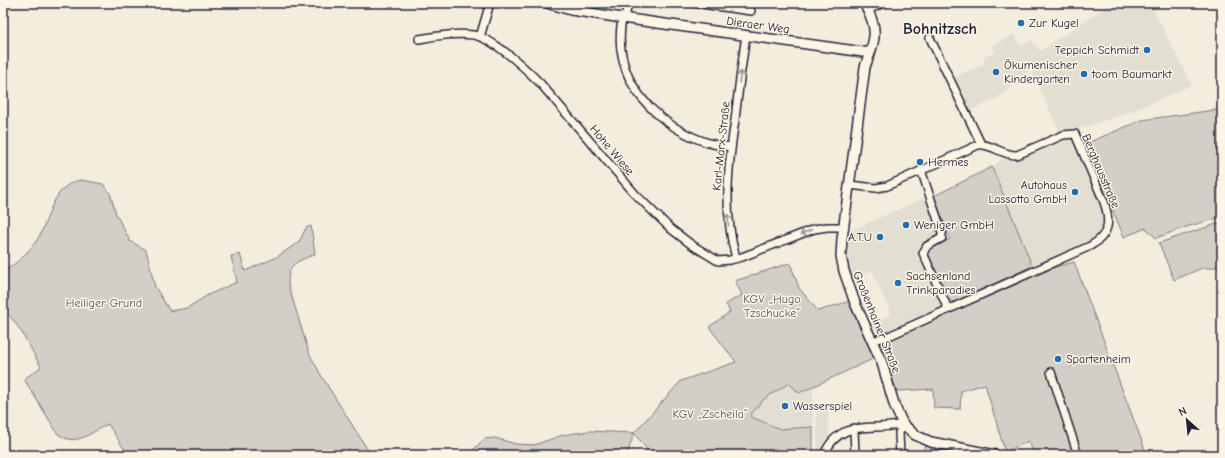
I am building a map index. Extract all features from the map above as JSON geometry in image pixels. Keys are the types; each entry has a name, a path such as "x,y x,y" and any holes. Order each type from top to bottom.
{"main road":[{"name":"Dieraer Weg","path":"547,3 571,10 870,53"},
{"path":"866,6 881,3"},
{"name":"Großenhainer Straße","path":"866,6 873,20 875,34 865,67 844,227 842,256 844,271 855,303 887,375 895,407 903,424 915,434 931,442 995,455"}],"street":[{"path":"480,37 490,3"},
{"path":"628,3 623,18 620,37 622,55 629,77 646,104 670,124 688,134 709,143 731,147"},
{"path":"694,3 751,11"},
{"name":"Hohe Wiese","path":"419,39 452,34 480,37 525,68 540,83 636,195 671,228 692,245 713,259 724,261 736,258 814,229 844,227"},
{"name":"Karl-Marx-Straße","path":"736,258 730,236 727,210 728,179 746,35"},
{"path":"850,186 869,188 882,187 981,144 930,38"},
{"name":"Berghausstraße","path":"872,340 891,335 1090,246 1100,239 1105,233 1108,224 1108,214 1075,134 1067,134 1017,155 1009,155 981,144"},
{"path":"921,170 942,232 942,238 928,246 923,253 948,309"},
{"path":"1051,372 1078,455"},
{"path":"824,455 828,446 838,437 854,428 871,426 892,427 903,424"},
{"path":"900,455 899,433 903,424"},
{"path":"854,428 855,455"}],"shaded area":[{"path":"625,3 624,11 575,4"},
{"path":"1112,3 1150,3 1192,85 1128,113 1078,129 1060,133 1031,70 996,99 968,112 953,82 958,75 984,64 983,58 995,52 992,45 1014,34 1019,44 1022,45 1032,40 1040,51"},
{"path":"1062,138 1072,141 1101,200 1106,216 1103,232 1098,238 1073,251 1033,267 992,167 1007,156 1012,159"},
{"path":"927,197 939,232 938,237 918,248 945,309 888,333 885,331 879,334 874,331 872,324 891,314 872,271 850,279 848,254 849,231"},
{"name":"Wasserspiel","path":"789,383 799,393 813,387 813,427 780,429 751,417 751,414 763,399"},
{"path":"816,406 828,406 829,442 825,443 825,448 821,455 818,454"}],"green space":[{"path":"1222,109 1222,217 1189,226 1156,238 1146,228 1124,237 1085,144 1142,120"},
{"path":"992,167 1031,263 1030,267 954,302 948,300 929,255 930,249 950,239 934,196"},
{"name":"Heiliger Grund","path":"80,180 103,184 110,193 116,214 130,241 146,250 155,287 170,311 187,308 208,295 237,282 231,256 240,254 245,271 277,257 299,242 306,228 311,226 315,254 299,261 292,267 288,277 288,284 309,353 322,377 371,455 128,455 108,424 77,439 65,438 58,434 24,379 41,367 19,328 3,311 3,272 22,258 34,245 57,196 70,183"},
{"path":"1222,222 1222,264 1212,268 1202,268 1174,280 1159,243"},
{"path":"1074,262 1147,455 1034,455 1029,441 1005,452 985,384 961,391 960,409 934,408 933,389 897,391 879,344 1056,267"},
{"path":"790,263 799,288 818,311 850,301 875,358 799,393 789,383 764,399 751,414 751,417 780,429 813,427 813,455 649,455 646,448 634,433 681,381 736,362 709,327 730,312 726,304 742,295 735,281"},
{"path":"589,431 634,433 627,455 468,455 484,439 495,438 516,444 534,445 563,435"},
{"path":"925,445 957,455 921,455"}],"place":[{"name":"Zur Kugel","path":"1021,23"},
{"name":"Teppich Schmidt","path":"1147,50"},
{"name":"Ökumenischer Kindergarten","path":"996,72"},
{"name":"toom Baumarkt","path":"1084,74"},
{"name":"Hermes","path":"920,162"},
{"name":"Autohaus Lassotta GmbH","path":"1075,192"},
{"name":"Weniger GmbH","path":"906,225"},
{"name":"A.T.U","path":"880,237"},
{"name":"Sachsenland Trinkparadies","path":"898,283"},
{"name":"Spartenheim","path":"1058,359"},
{"name":"Wasserspiel","path":"785,406"}],"district":[{"name":"Bohnitzsch","path":"940,28"}],"park label":[{"name":"KGV „Hugo Tzschucke“","path":"772,306"},
{"name":"KGV „Zscheila“","path":"710,414"}]}
